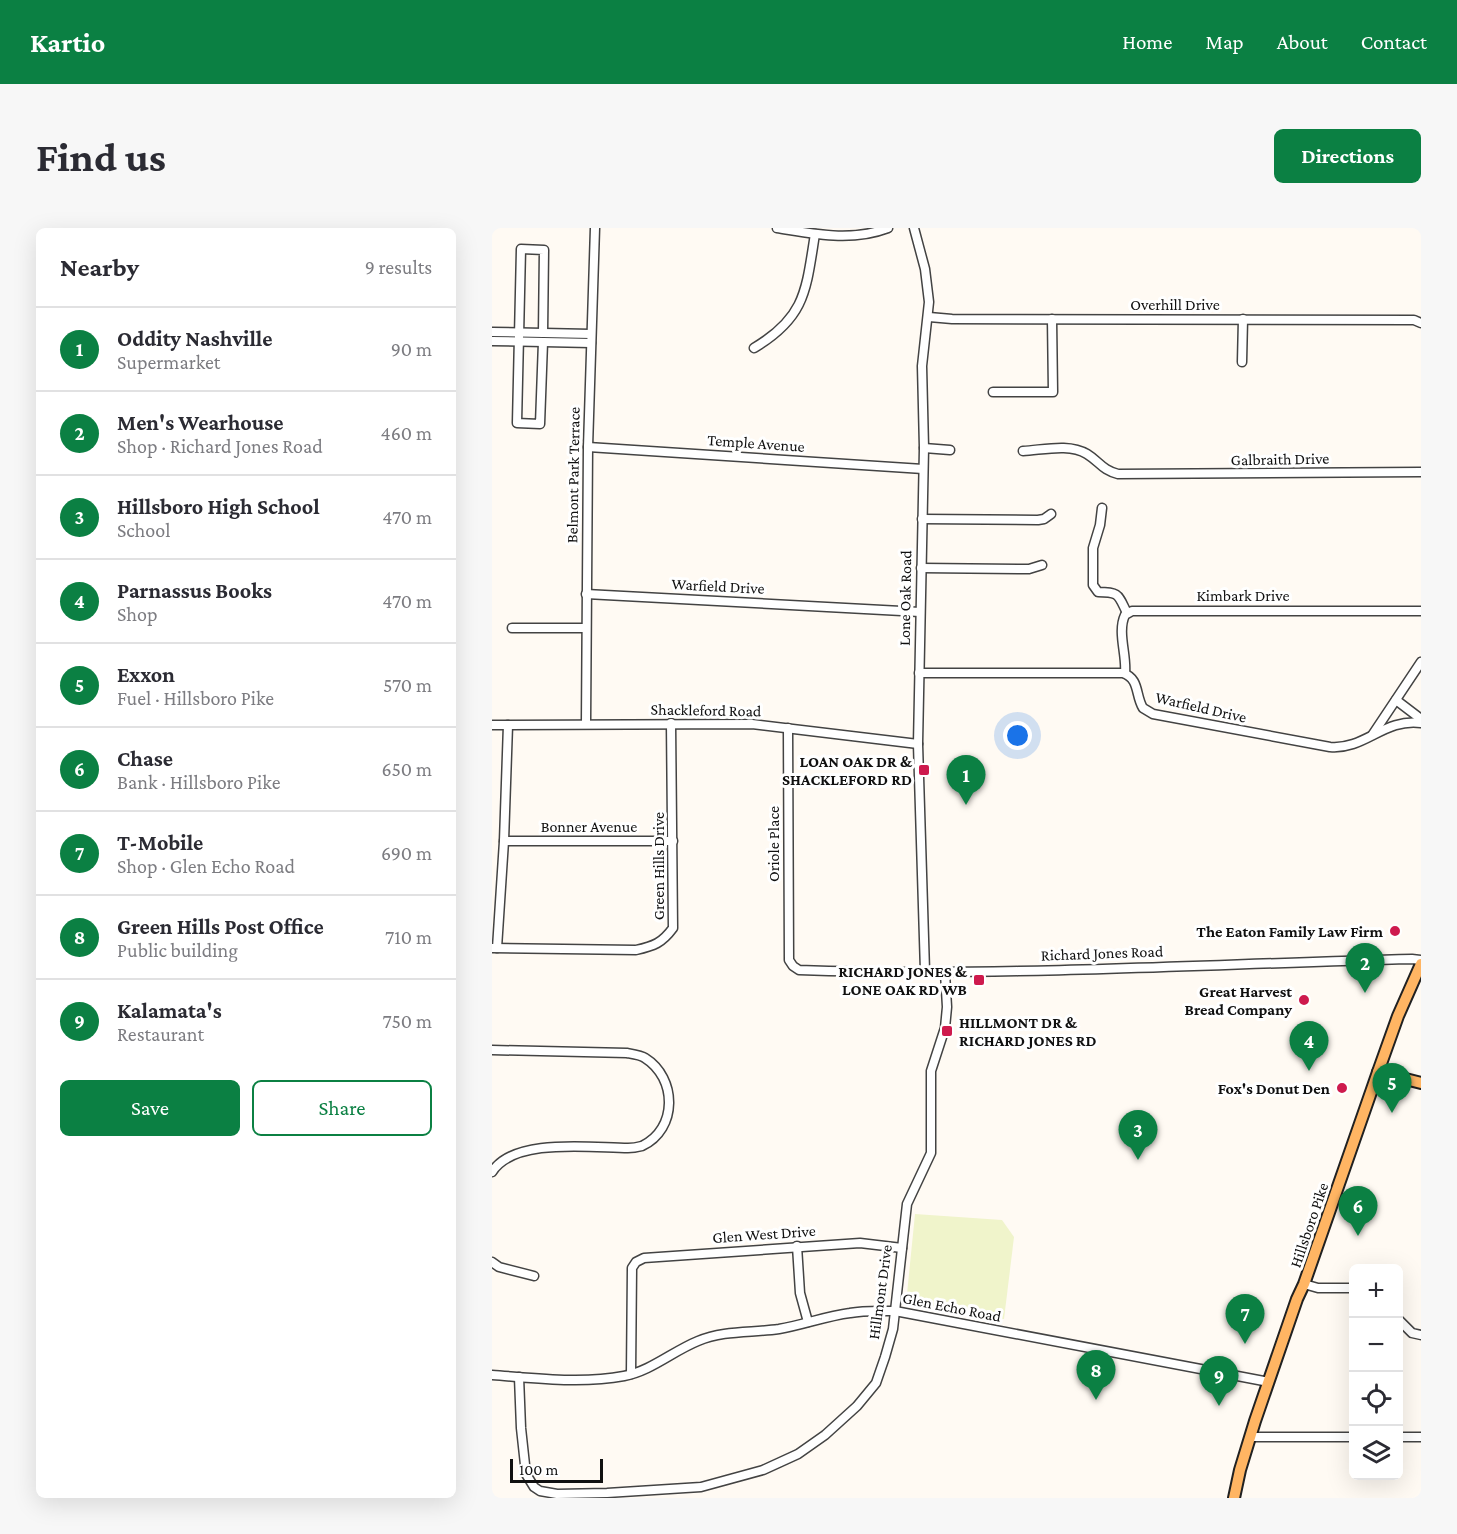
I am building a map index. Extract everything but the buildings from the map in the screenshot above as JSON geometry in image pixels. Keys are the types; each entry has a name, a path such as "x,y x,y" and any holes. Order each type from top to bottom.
{"main road":[{"name":"Hillsboro Pike","path":"1234,1498 1251,1437 1297,1299 1398,1016 1421,962"},
{"path":"1378,1072 1421,1083"}],"street":[{"name":"Belmont Park Terrace","path":"586,723 588,447 595,228"},
{"path":"777,228 848,237 870,234 888,228"},
{"name":"Lone Oak Road","path":"914,228 925,269 929,318 922,366 924,448 918,673 925,971"},
{"path":"754,348 781,330 800,304 807,283 815,234"},
{"path":"520,249 544,250 543,337 540,424 517,423 520,249"},
{"name":"Overhill Drive","path":"929,318 1414,320 1421,323"},
{"path":"993,392 1053,392 1052,319"},
{"path":"1242,362 1243,319"},
{"path":"492,332 519,337"},
{"path":"492,340 519,337 591,339"},
{"name":"Temple Avenue","path":"588,447 923,469"},
{"path":"924,448 950,450"},
{"name":"Galbraith Drive","path":"1023,451 1067,448 1079,450 1089,455 1106,471 1118,474 1421,472"},
{"path":"918,673 1125,673 1126,655 1122,626 1127,613 1118,595 1113,592 1098,592 1093,585 1093,548 1102,508"},
{"path":"922,519 1038,520 1051,514"},
{"path":"921,568 1029,568 1042,565"},
{"name":"Warfield Drive","path":"586,594 920,612"},
{"name":"Kimbark Drive","path":"1127,613 1144,610 1421,611"},
{"path":"512,628 586,628"},
{"path":"1372,735 1421,662"},
{"name":"Warfield Drive","path":"1125,673 1134,681 1143,708 1156,715 1330,747 1352,746 1396,724 1421,721"},
{"path":"1396,700 1421,721"},
{"name":"Green Hills Drive","path":"494,948 636,950 650,947 664,940 673,928 671,723"},
{"name":"Shackleford Road","path":"492,725 752,724 918,744"},
{"path":"494,948 504,841 508,725"},
{"name":"Oriole Place","path":"788,728 789,960"},
{"name":"Bonner Avenue","path":"504,841 673,841"},
{"name":"Richard Jones Road","path":"789,960 799,970 945,973 1320,961 1412,959 1421,962"},
{"name":"Hillmont Drive","path":"519,1377 526,1474 534,1487 540,1491 557,1494 701,1487 763,1470 798,1454 825,1435 857,1406 876,1383 893,1329 907,1204 931,1153 931,1071 945,1028 947,1007 945,973"},
{"path":"492,1050 627,1053 644,1057 661,1072 669,1093 670,1112 664,1125 642,1146 628,1149 540,1148 514,1154 493,1167"},
{"name":"Glen West Drive","path":"631,1374 632,1268 636,1262 644,1258 860,1243 902,1248"},
{"path":"797,1246 800,1293 808,1322"},
{"path":"492,1262 499,1268 534,1276"},
{"path":"1304,1284 1318,1288 1349,1288"},
{"name":"Glen Echo Road","path":"492,1375 573,1379 607,1378 631,1374 707,1338 725,1333 779,1329 849,1313 874,1310 895,1311 1269,1382"},
{"path":"1403,1324 1412,1333 1421,1335"},
{"path":"1251,1437 1349,1437"},
{"path":"1403,1437 1421,1437"}],"green space":[{"path":"915,1214 1002,1220 1014,1237 1004,1319 913,1305 907,1294"}],"place":[{"name":"LOAN OAK DR & SHACKLEFORD RD","path":"924,770"},
{"name":"Oddity Nashville","path":"966,805"},
{"name":"The Eaton Family Law Firm","path":"1395,931"},
{"name":"RICHARD JONES & LONE OAK RD WB","path":"979,980"},
{"name":"Men's Wearhouse","path":"1365,993"},
{"name":"Great Harvest Bread Company","path":"1304,1000"},
{"name":"HILLMONT DR & RICHARD JONES RD","path":"947,1031"},
{"name":"Parnassus Books","path":"1309,1071"},
{"name":"Fox's Donut Den","path":"1342,1088"},
{"name":"Exxon","path":"1392,1113"},
{"name":"Hillsboro High School","path":"1138,1160"},
{"name":"Chase","path":"1358,1236"},
{"name":"T-Mobile","path":"1245,1344"},
{"name":"Green Hills Post Office","path":"1096,1400"},
{"name":"Kalamata's","path":"1219,1406"}]}
